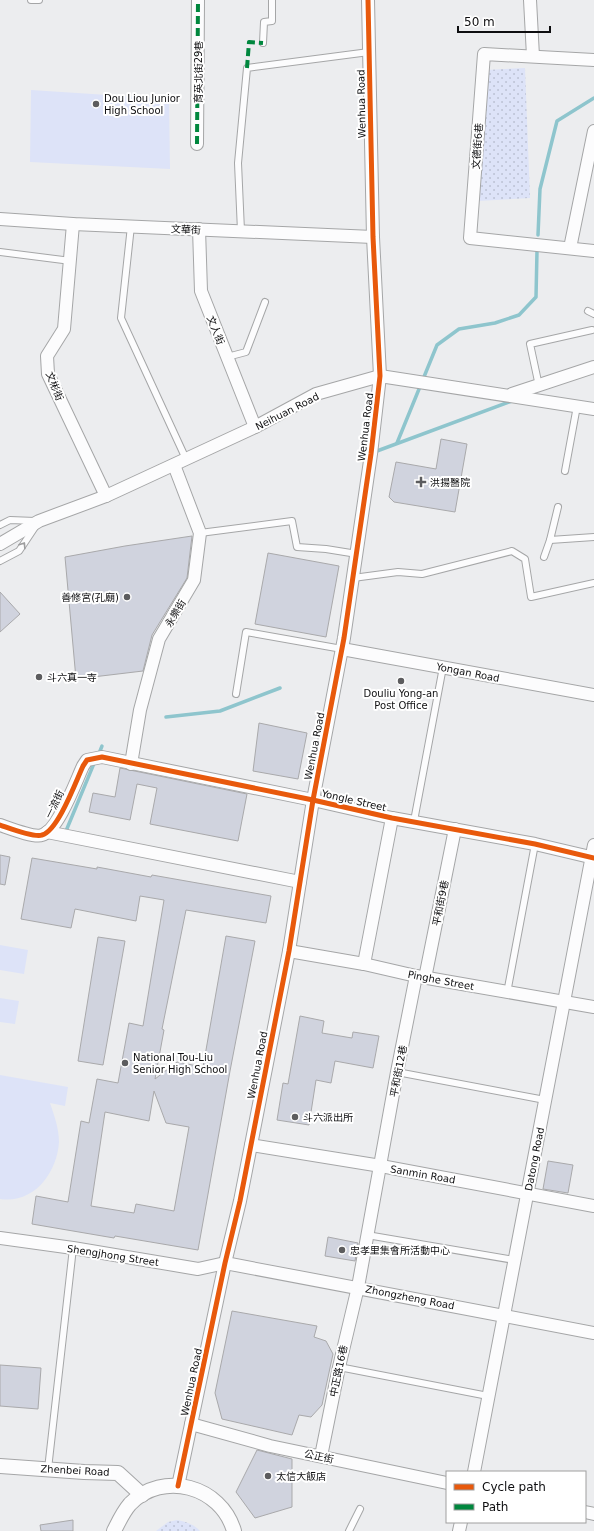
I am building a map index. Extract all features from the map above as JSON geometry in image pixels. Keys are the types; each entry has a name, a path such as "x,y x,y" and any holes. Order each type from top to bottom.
{"street":[{"name":"育英北街29巷","path":"197,144 198,0"},
{"name":"Wenhua Road","path":"178,1486 225,1263 240,1201 289,951 313,800 342,649 357,554 380,376 373,237 368,0"},
{"path":"530,0 533,56 594,60"},
{"name":"文德街6巷","path":"533,56 484,54 470,238 570,248"},
{"path":"594,131 570,248 594,251"},
{"name":"文華街","path":"0,219 73,224 373,237"},
{"name":"文彬街","path":"73,224 64,329 47,356 48,374 106,496"},
{"name":"文人街","path":"199,229 201,291 255,426"},
{"path":"506,396 594,367"},
{"name":"Neihuan Road","path":"0,544 39,521 106,496 174,465 255,426 316,394 380,376 594,409"},
{"name":"永樂街","path":"131,764 140,710 159,639 194,580 200,533 174,465"},
{"name":"Yongan Road","path":"342,649 594,695"},
{"name":"Yongle Street","path":"87,760 102,757 313,800 392,818 535,844 593,858"},
{"name":"一流街","path":"0,825 18,832 41,836 47,832 56,824 87,760"},
{"path":"364,964 392,818"},
{"name":"平和街9巷","path":"421,977 455,829"},
{"path":"47,832 300,882"},
{"name":"Datong Road","path":"474,1471 593,858 594,845"},
{"name":"Pinghe Street","path":"289,951 364,964 421,977 507,993 594,1007"},
{"name":"平和街12巷","path":"367,1236 397,1072 421,977"},
{"name":"Sanmin Road","path":"251,1145 381,1166 594,1206"},
{"name":"中正路16巷","path":"321,1456 339,1367 358,1287 367,1236"},
{"name":"Shengjhong Street","path":"0,1238 73,1248 198,1269 225,1263"},
{"name":"Zhongzheng Road","path":"225,1263 358,1287 594,1333"},
{"name":"公正街","path":"191,1424 270,1446 446,1483"},
{"name":"Zhenbei Road","path":"0,1466 118,1473 142,1495"},
{"path":"114,1531 125,1510 142,1495 156,1488 178,1486 195,1489 210,1496 222,1508 232,1522 234,1531"}],"lane":[{"path":"31,0 40,0"},
{"path":"263,43 264,22 272,21 272,0"},
{"path":"241,231 238,163 247,68 369,52"},
{"path":"131,226 121,318 186,459"},
{"path":"0,252 71,261"},
{"path":"227,358 246,352 265,302"},
{"path":"588,311 594,314"},
{"path":"539,386 530,344 592,330"},
{"path":"565,471 577,406"},
{"path":"544,557 558,507"},
{"path":"0,525 10,520 39,521"},
{"path":"0,560 19,551 39,521"},
{"path":"200,533 292,521 297,546 326,548 357,554"},
{"path":"550,540 594,538"},
{"path":"353,578 398,572 422,574 512,551 525,559 531,597 594,583"},
{"path":"236,694 246,632 342,649"},
{"path":"414,821 443,668"},
{"path":"507,993 535,844"},
{"path":"397,1072 545,1100"},
{"path":"367,1236 514,1260"},
{"path":"48,1469 73,1248"},
{"path":"339,1367 488,1396"},
{"path":"349,1531 360,1509"}],"shaded area":[{"path":"525,68 530,198 477,201 486,70"},
{"path":"31,90 169,99 170,169 30,162"},
{"path":"0,945 28,950 24,974 0,970"},
{"path":"0,998 19,1001 15,1024 0,1022"},
{"path":"0,1075 68,1087 65,1106 50,1103 59,1137 54,1165 42,1184 23,1197 12,1199 0,1199"},
{"path":"177,1520 192,1525 200,1531 156,1531 168,1522"}],"building":[{"name":"洪揚醫院","path":"441,439 467,444 455,512 394,502 389,497 396,462 436,469"},
{"name":"善修宮(孔廟)","path":"192,536 187,578 152,635 143,671 76,679 65,557"},
{"path":"268,553 339,566 326,637 255,624"},
{"path":"0,592 20,614 0,632"},
{"path":"259,723 307,733 298,779 253,771"},
{"path":"120,768 247,794 238,841 150,824 157,788 137,784 130,820 89,812 93,793 115,797"},
{"path":"0,855 10,857 5,885 0,884"},
{"path":"32,858 97,869 97,867 151,877 152,875 271,896 266,923 186,910 162,1029 164,1030 155,1079 177,1062 203,1067 226,936 255,941 198,1250 32,1224 36,1196 68,1202 81,1121 89,1123 97,1079 118,1083 129,1023 143,1026 164,900 140,896 136,921 75,909 71,928 21,919","holes":["154,1091 166,1123 189,1127 174,1211 136,1204 134,1213 91,1206 105,1112 149,1121"]},
{"path":"98,937 125,941 103,1065 78,1061"},
{"path":"300,1016 324,1021 322,1033 352,1038 353,1032 379,1036 373,1068 335,1061 331,1083 316,1080 309,1125 277,1120 283,1083 288,1084"},
{"path":"548,1161 573,1165 568,1193 543,1189"},
{"name":"忠孝里集會所活動中心","path":"328,1237 358,1243 355,1261 325,1256"},
{"path":"232,1311 317,1326 314,1337 326,1341 333,1354 322,1405 311,1417 299,1415 292,1435 222,1419 215,1393"},
{"path":"0,1365 41,1368 38,1409 0,1406"},
{"name":"太信大飯店","path":"257,1450 292,1459 292,1507 255,1518 236,1492"},
{"path":"73,1520 73,1531 41,1531 40,1525"}],"waterway":[{"path":"538,235 540,189 557,121 594,98"},
{"path":"397,443 437,345 459,329 495,323 519,315 536,297 537,251"},
{"path":"377,451 512,401"},
{"path":"166,717 220,711 280,688"},
{"path":"98,756 102,746"},
{"path":"66,831 95,761"}],"marked path":[{"path":"197,144 198,0"},
{"path":"247,68 249,42 263,43"}],"cycle path":[{"path":"178,1486 225,1263 240,1201 289,951 313,800 344,638 371,454 380,376 373,237 368,0"},
{"path":"0,825 38,836 48,832 66,805 87,760 102,757 313,800 392,818 535,844 594,858"}],"place":[{"name":"Dou Liou Junior High School","path":"96,104"},
{"name":"洪揚醫院","path":"421,482"},
{"name":"善修宮(孔廟)","path":"127,597"},
{"name":"斗六真一寺","path":"39,677"},
{"name":"Douliu Yong-an Post Office","path":"401,681"},
{"name":"National Tou-Liu Senior High School","path":"125,1063"},
{"name":"斗六派出所","path":"295,1117"},
{"name":"忠孝里集會所活動中心","path":"342,1250"},
{"name":"太信大飯店","path":"268,1476"}]}
